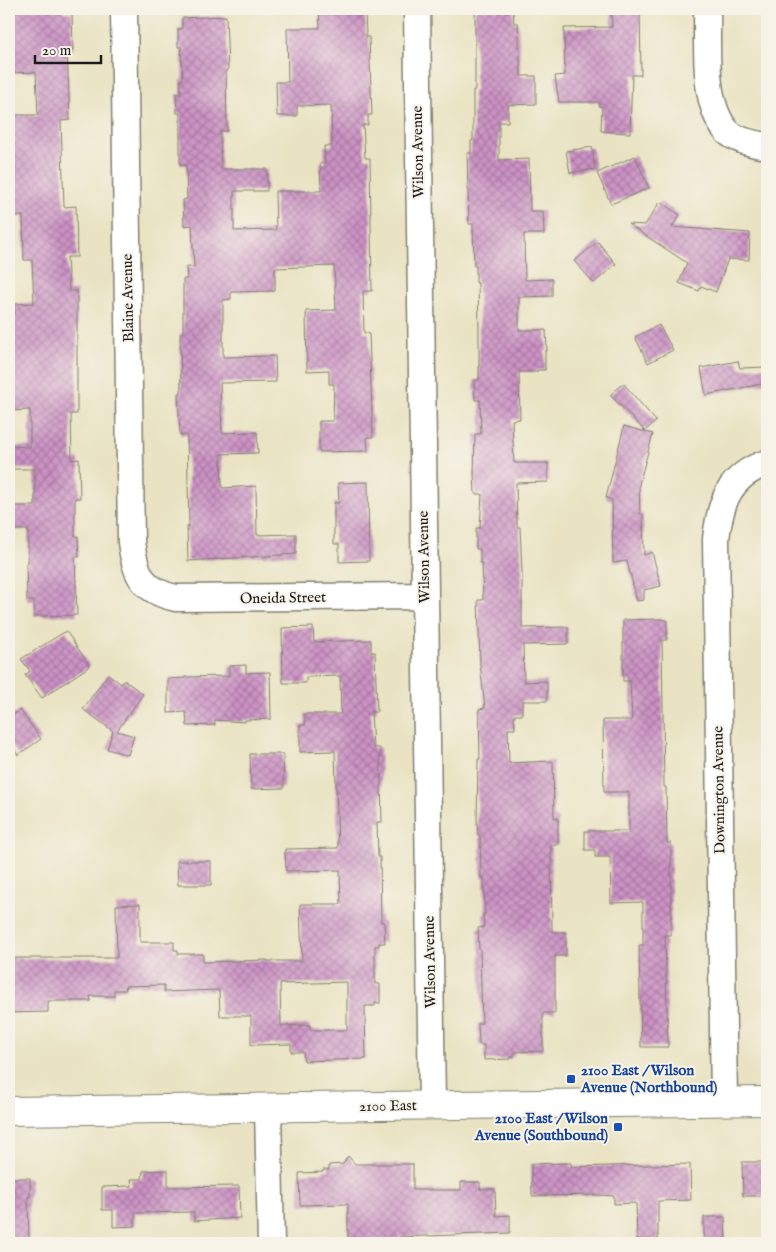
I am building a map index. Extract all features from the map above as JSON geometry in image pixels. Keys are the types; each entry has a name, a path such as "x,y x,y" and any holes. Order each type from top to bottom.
{"street":[{"name":"Blaine Avenue","path":"124,9 131,542 135,564 145,584"},
{"name":"Wilson Avenue","path":"416,9 432,1105"},
{"path":"707,9 710,84 718,116 726,130 750,142 767,146"},
{"name":"Downington Avenue","path":"724,1101 716,539 721,510 726,495 734,482 751,470 767,464"},
{"name":"Oneida Street","path":"145,584 165,596 187,598 424,596"},
{"name":"2100 East","path":"9,1111 767,1101"},
{"path":"268,1108 271,1243"}],"building":[{"path":"9,9 63,9 63,12 72,12 73,50 67,50 70,120 61,121 64,207 76,206 77,257 67,257 69,291 77,291 77,414 71,414 72,460 79,459 80,498 75,498 75,536 78,536 79,557 75,557 77,615 34,616 34,601 27,601 26,564 28,564 28,530 9,530 9,506 35,506 35,469 9,469 9,446 30,447 30,410 9,411 9,313 15,313 14,304 34,303 32,260 24,260 23,216 9,216 9,195 11,195 9,115 38,115 36,72 9,73"},
{"path":"319,9 365,9 366,37 369,37 372,115 368,115 368,125 363,125 365,158 370,158 372,291 363,291 364,333 369,333 373,437 367,437 368,451 319,452 319,421 333,421 334,384 329,384 329,370 307,371 306,311 336,310 334,266 275,268 275,291 231,292 231,299 223,300 223,357 275,356 276,382 220,383 222,433 257,432 258,453 221,454 222,488 256,486 257,535 296,534 296,554 188,561 187,435 180,435 178,393 181,393 180,333 183,333 183,279 187,279 186,267 194,267 192,225 184,226 183,200 187,199 186,165 180,165 180,113 177,113 176,94 181,94 180,80 183,80 181,47 178,47 178,29 182,29 182,18 226,16 228,70 226,70 227,131 220,131 221,169 267,169 267,191 234,191 234,231 276,230 275,191 321,191 320,163 325,163 324,146 332,146 331,105 297,106 297,116 277,116 276,82 288,82 287,28 320,28"},
{"path":"475,9 513,9 514,23 518,23 521,76 536,76 536,104 508,105 508,122 499,122 499,160 529,159 530,211 543,211 544,234 524,234 525,280 552,279 552,296 519,297 519,330 546,330 547,351 545,351 545,370 519,372 520,419 512,420 514,463 548,463 548,482 516,483 517,527 520,527 522,572 522,628 568,627 568,644 523,645 524,682 547,681 547,701 522,701 522,715 514,715 515,729 508,729 509,763 553,761 554,818 558,818 558,845 551,845 552,932 566,932 566,956 555,956 555,1013 543,1013 543,1051 514,1052 514,1057 511,1057 511,1059 484,1060 484,1045 479,1045 478,1023 482,1023 478,928 484,927 484,878 481,878 480,835 478,835 477,823 478,759 480,759 479,709 485,708 480,664 478,600 483,600 482,563 480,563 480,549 476,549 476,528 480,528 482,494 475,494 474,474 475,434 481,434 480,400 475,400 474,380 479,380 478,283 476,283 476,266 474,266 473,224 469,224 467,153 471,153 471,141 473,140"},
{"path":"611,9 640,9 641,75 632,75 630,133 601,131 602,107 599,106 599,102 559,102 555,76 565,75 564,28 612,27"},
{"path":"592,147 595,169 570,173 566,151"},
{"path":"635,156 649,188 611,204 597,173"},
{"path":"660,202 680,215 672,227 750,233 749,260 728,259 716,292 701,286 699,291 679,283 687,263 628,224 645,225"},
{"path":"598,242 616,264 594,283 574,261"},
{"path":"659,325 673,350 648,363 635,337"},
{"path":"738,361 740,368 767,367 767,383 706,395 701,368"},
{"path":"623,383 656,421 645,431 610,395"},
{"path":"624,426 653,434 639,484 640,514 643,514 644,555 652,552 661,586 644,590 644,600 637,601 627,561 613,563 612,500 606,498"},
{"path":"368,482 369,561 339,562 339,544 334,544 334,503 339,503 338,483"},
{"path":"623,620 667,620 667,640 662,640 664,787 666,787 667,843 671,843 671,935 665,935 668,1047 641,1047 639,945 643,945 643,902 611,903 610,857 595,857 595,850 585,850 585,831 629,831 629,792 604,792 603,720 632,720 630,681 623,681"},
{"path":"313,627 314,642 371,640 371,652 375,652 377,712 371,712 373,748 380,748 382,822 377,822 378,857 380,857 381,922 384,922 385,943 379,943 379,946 375,946 375,984 380,984 380,1003 375,1003 375,1006 365,1006 366,1059 304,1061 303,1052 291,1052 291,1044 251,1045 251,1016 220,1016 219,990 164,992 164,985 125,986 126,990 114,990 114,996 90,996 91,1001 48,1001 48,1012 9,1013 9,958 117,958 116,905 140,904 140,942 174,942 174,950 178,950 178,954 203,954 203,962 302,961 300,904 341,904 340,870 286,871 285,849 338,848 335,751 300,752 300,725 305,725 305,714 341,714 340,676 306,677 306,683 283,683 282,628","holes":["347,982 347,1030 310,1030 310,1025 281,1026 280,984"]},
{"path":"66,631 90,666 42,698 25,675 30,671 21,659"},
{"path":"246,665 246,673 270,672 271,719 245,720 245,722 215,720 215,725 187,726 186,712 168,713 168,679 229,676 229,666"},
{"path":"108,674 121,684 124,680 143,694 117,731 134,736 128,755 107,749 113,731 83,709"},
{"path":"20,710 41,739 18,755 9,742 9,718"},
{"path":"250,754 283,754 284,788 251,789"},
{"path":"177,861 211,861 211,885 178,885"},
{"path":"348,1156 355,1164 413,1164 413,1190 461,1190 461,1182 480,1182 480,1189 495,1189 496,1216 510,1215 510,1233 399,1237 399,1243 351,1240 351,1238 348,1238 348,1204 300,1205 299,1173 329,1170 329,1165 343,1164"},
{"path":"742,1162 767,1162 767,1196 743,1196"},
{"path":"571,1163 571,1167 690,1164 691,1200 658,1201 658,1240 637,1240 636,1203 614,1204 614,1196 600,1195 532,1196 531,1164"},
{"path":"168,1170 168,1187 239,1186 240,1218 194,1221 194,1212 135,1213 135,1226 113,1227 113,1210 102,1210 102,1187 132,1186 131,1179 142,1179 143,1171"},
{"path":"9,1178 30,1178 30,1197 28,1197 29,1242 9,1243"},
{"path":"704,1217 725,1217 726,1243 704,1243"}],"place":[{"name":"2100 East / Wilson Avenue (Northbound)","path":"571,1079"},
{"name":"2100 East / Wilson Avenue (Southbound)","path":"618,1127"}]}
